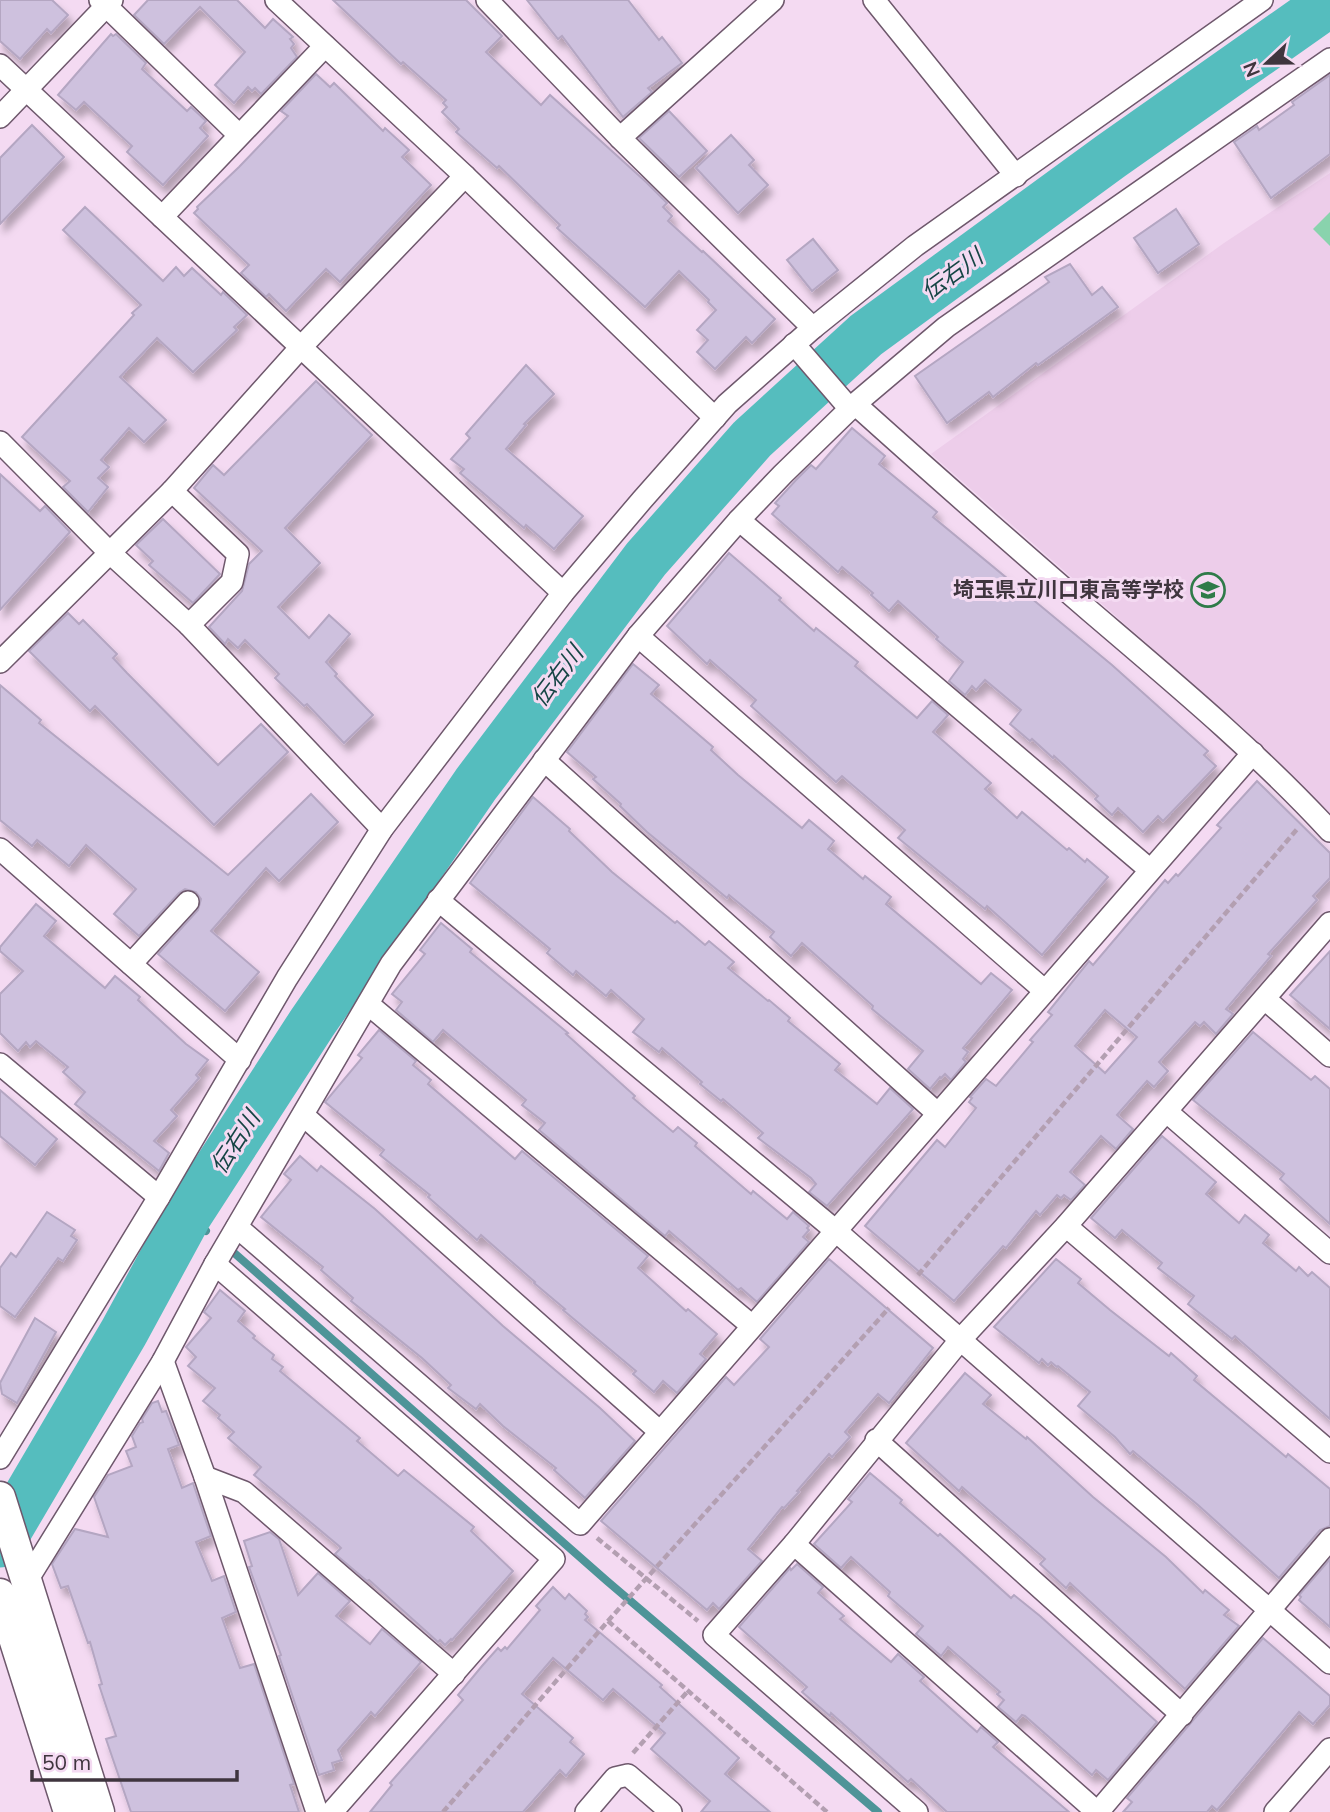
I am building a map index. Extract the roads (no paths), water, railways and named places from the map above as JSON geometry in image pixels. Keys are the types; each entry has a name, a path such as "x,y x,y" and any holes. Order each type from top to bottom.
{"street":[{"path":"276,0 464,176 715,418"},
{"path":"487,0 621,138 813,328"},
{"path":"621,138 773,0"},
{"path":"874,0 1016,176"},
{"path":"0,1458 159,1197 287,978 382,829 563,593 715,418 794,344 915,246 1261,0"},
{"path":"0,117 106,2 239,135"},
{"path":"162,217 325,46"},
{"path":"69,1812 2,1613 22,1566 163,1361 215,1265 391,964 638,636 739,520 852,407 946,327 1330,59"},
{"path":"0,65 563,593"},
{"path":"0,662 172,491 301,347 464,176"},
{"path":"794,344 852,407 1253,753 1330,831"},
{"path":"0,442 109,552 189,625 382,829"},
{"path":"172,491 239,554 232,582 189,625"},
{"path":"739,520 1149,869"},
{"path":"638,636 1045,991"},
{"path":"237,1227 580,1524 1253,753"},
{"path":"544,760 937,1113"},
{"path":"0,849 240,1060"},
{"path":"438,900 836,1231 1330,1663"},
{"path":"131,964 188,902"},
{"path":"917,1812 713,1634 794,1544 876,1440 961,1339 1066,1226 1330,923"},
{"path":"1265,999 1330,1056"},
{"path":"368,1003 751,1325"},
{"path":"0,1064 159,1197"},
{"path":"1167,1112 1330,1253"},
{"path":"303,1115 659,1431"},
{"path":"1066,1226 1330,1452"},
{"path":"215,1265 555,1559 332,1812"},
{"path":"163,1361 205,1477 317,1812"},
{"path":"876,1440 1182,1715"},
{"path":"205,1477 244,1492 454,1674"},
{"path":"0,1497 99,1812"},
{"path":"794,1544 1098,1812 1330,1539"},
{"path":"1275,1812 1330,1749"},
{"path":"586,1812 615,1778 628,1775 671,1812"}],"waterway":[{"name":"伝右川","path":"0,1543 124,1332 187,1216 312,1023 476,784 646,559 752,439 866,335 1111,156 1330,2"},
{"path":"187,1216 206,1231"},
{"path":"232,1251 607,1581 878,1812"}],"place":[{"name":"埼玉県立川口東高等学校","path":"1208,590"}]}
